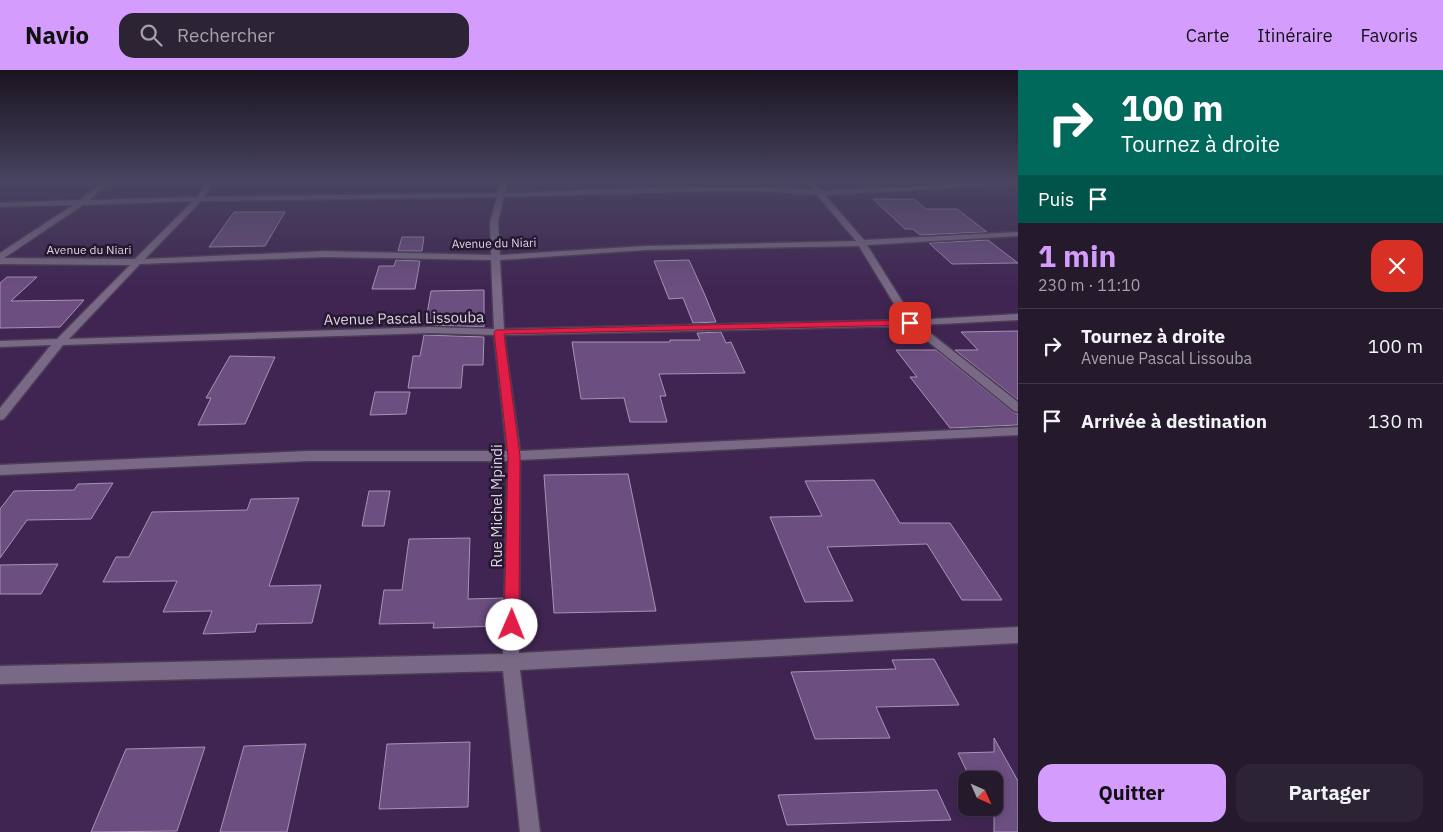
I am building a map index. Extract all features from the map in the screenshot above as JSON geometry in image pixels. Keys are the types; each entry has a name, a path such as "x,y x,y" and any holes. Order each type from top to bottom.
{"street":[{"path":"0,257 49,217"},
{"path":"0,416 58,344 181,217"},
{"name":"Rue Michel Mpindi","path":"495,217 494,222 499,332 514,456 511,662 530,832"},
{"path":"839,217 862,243 910,323 1018,408"},
{"name":"Avenue du Niari","path":"0,261 136,262 325,254 496,258 708,245 862,243 1018,234"},
{"name":"Avenue Pascal Lissouba","path":"0,344 58,344 430,330 499,332 910,323 1018,317"},
{"path":"0,470 308,456 514,456 1018,431"},
{"path":"0,675 511,662 1018,635"}],"shaded area":[{"path":"0,217 1018,217 1018,832 0,832"}],"building":[{"path":"231,217 282,217 265,246 209,247"},
{"path":"892,217 967,217 987,232 920,235 913,229 905,229"},
{"path":"402,237 424,237 422,251 398,251"},
{"path":"988,240 1018,263 952,264 929,243"},
{"path":"396,260 420,261 415,289 372,289 379,266 394,266"},
{"path":"689,260 716,322 693,323 683,298 669,299 654,261"},
{"path":"7,277 37,277 11,301 84,300 60,327 0,328 0,283"},
{"path":"484,290 484,327 425,325 431,291"},
{"path":"1018,331 1018,400 955,350 978,350 961,332"},
{"path":"721,332 726,343 731,342 745,373 659,374 666,396 660,396 667,422 630,422 624,398 581,399 572,342 670,342 670,340 700,340 697,333"},
{"path":"424,335 484,337 483,365 463,365 461,388 408,388 413,356 420,356"},
{"path":"896,350 936,350 1018,414 1018,425 950,428 910,377 917,377"},
{"path":"230,356 275,357 245,424 198,425 211,398 206,398"},
{"path":"375,392 410,392 406,414 370,415"},
{"path":"628,474 656,611 554,613 544,475"},
{"path":"874,480 900,523 950,523 1002,600 962,600 927,544 827,547 853,601 805,602 770,517 822,516 805,481"},
{"path":"113,483 91,519 27,520 0,558 0,509 14,491 74,490 78,484"},
{"path":"369,491 390,491 384,526 362,526"},
{"path":"299,498 269,586 321,585 312,623 257,624 255,632 203,634 212,611 163,612 177,581 103,582 116,557 129,557 152,512 247,510 251,499"},
{"path":"470,538 468,599 503,598 502,626 433,628 434,623 379,624 384,590 402,590 409,539"},
{"path":"58,564 41,594 0,594 0,565"},
{"path":"934,659 959,705 876,707 890,738 815,739 791,672 896,669 892,660"},
{"path":"994,738 1018,781 1018,832 994,832 994,816 1003,816 1003,771 967,771 958,753 994,752"},
{"path":"470,742 468,807 379,809 387,744"},
{"path":"306,744 287,832 220,832 244,746"},
{"path":"205,747 177,831 91,832 126,749"},
{"path":"937,790 951,820 787,825 778,795"}],"route":[{"path":"512,625 514,456 499,332 910,323"}]}
